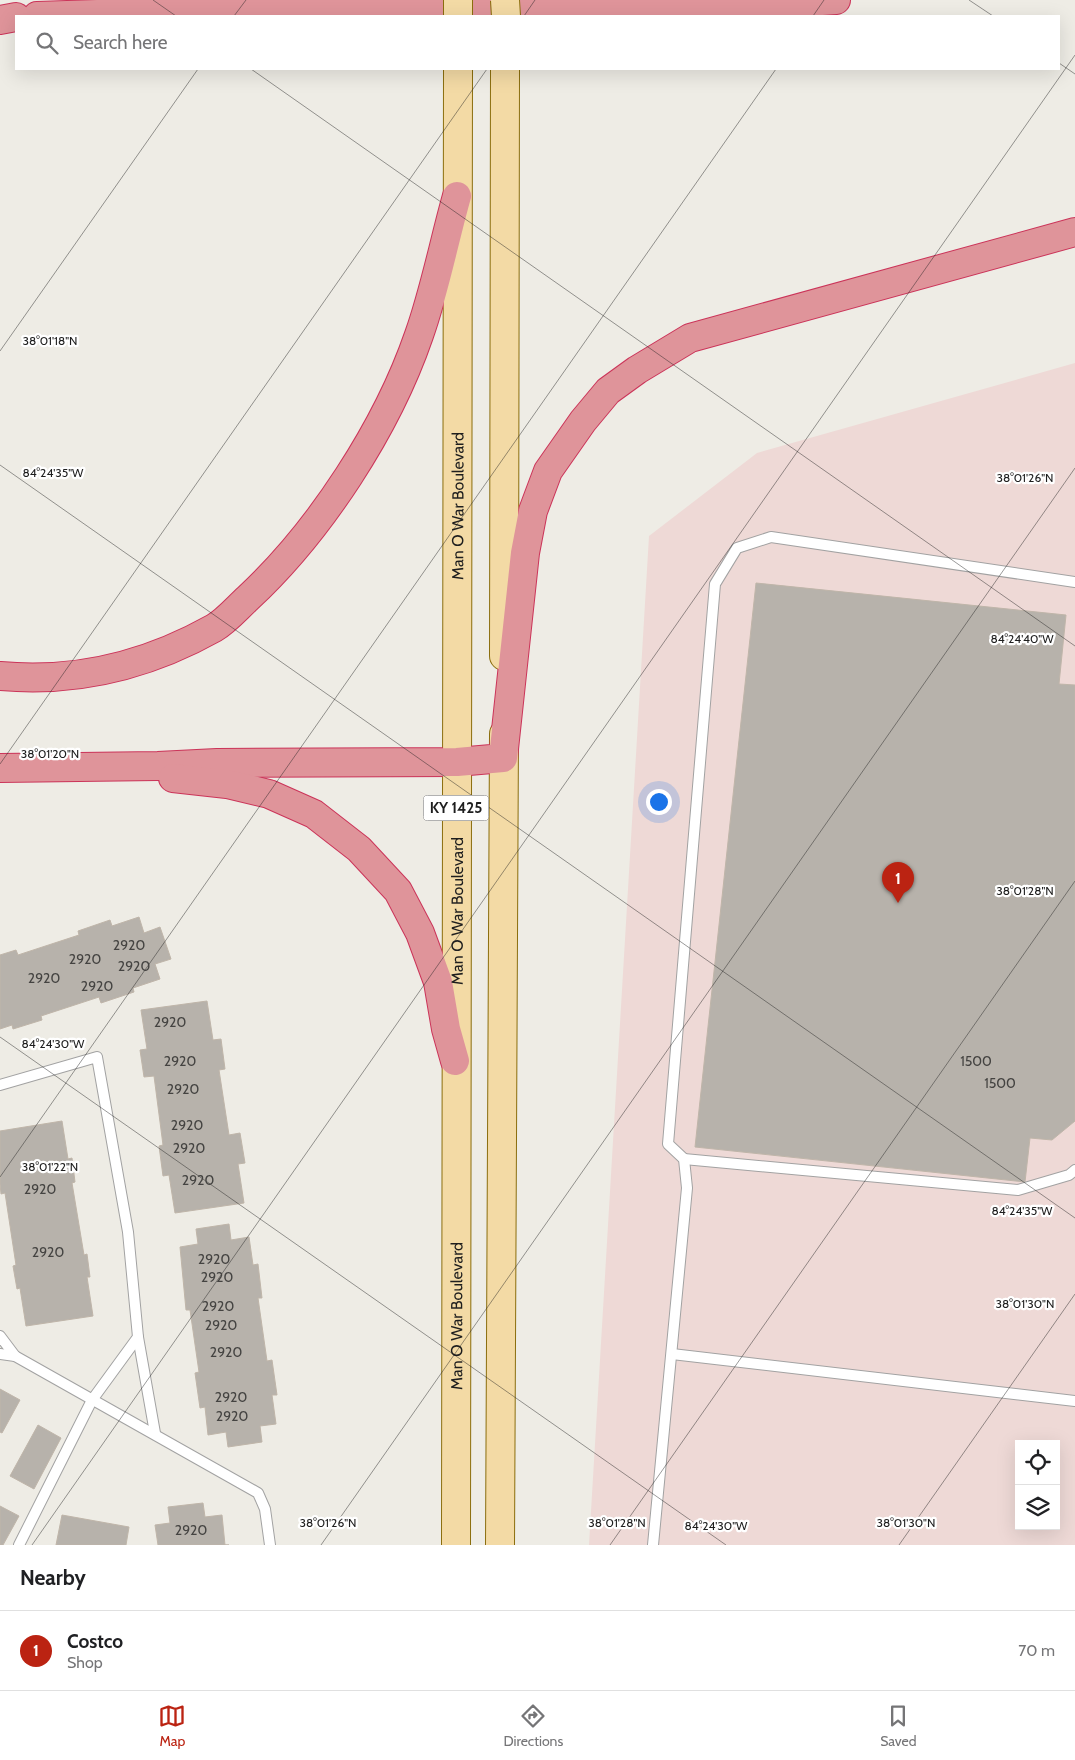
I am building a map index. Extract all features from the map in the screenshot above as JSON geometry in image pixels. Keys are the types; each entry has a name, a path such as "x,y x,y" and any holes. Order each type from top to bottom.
{"highway":[{"path":"67,15 707,9 836,0"},
{"path":"0,20 15,17"},
{"path":"0,676 21,678 64,677 149,659 216,627 270,577 326,512 385,413 419,335 456,196"},
{"path":"0,768 217,763 457,762 503,758 525,552 533,511 548,471 583,421 608,391 637,370 690,338 1075,232"},
{"path":"87,767 227,784 269,794 314,814 359,850 398,891 420,933 438,982 446,1029 455,1061"}],"main road":[{"path":"458,0 458,15"},
{"path":"506,0 506,15"},
{"name":"Man O War Boulevard","path":"456,1545 456,196 458,70"},
{"name":"KY 1425","path":"500,1545 505,70"}],"lane":[{"path":"1075,582 771,537 737,548 715,584 668,1144 684,1159 1018,1190 1069,1175 1075,1170"},
{"path":"0,1085 97,1057 128,1232 138,1337 155,1434"},
{"path":"653,1545 687,1188 684,1159"},
{"path":"0,1336 15,1356"},
{"path":"19,1545 92,1400 138,1337"},
{"path":"0,1354 15,1356 258,1493 265,1509 270,1545"},
{"path":"672,1354 1075,1401"}],"shaded area":[{"path":"1075,363 1075,1545 589,1545 649,536 757,453"}],"building":[{"path":"756,583 1066,615 1059,684 1075,685 1075,1121 1052,1140 1030,1138 1025,1182 695,1147"},
{"path":"139,917 144,933 160,927 171,959 155,964 160,979 133,988 134,992 101,1003 99,997 41,1016 42,1020 13,1029 12,1025 0,1029 0,955 16,950 18,955 79,935 78,931 110,920 112,926"},
{"path":"207,1001 213,1040 221,1039 225,1069 219,1070 229,1135 240,1133 245,1163 238,1164 244,1203 175,1213 169,1175 163,1176 159,1146 163,1145 154,1076 144,1077 140,1050 147,1049 141,1010"},
{"path":"62,1121 68,1159 72,1158 75,1182 72,1183 84,1255 87,1254 90,1277 87,1277 93,1316 26,1326 20,1288 17,1289 13,1266 16,1265 5,1193 1,1194 0,1131"},
{"path":"229,1224 231,1240 249,1237 253,1265 258,1264 262,1298 258,1298 267,1361 272,1360 277,1395 272,1395 276,1424 260,1426 262,1442 228,1447 226,1432 208,1435 205,1407 200,1408 195,1373 199,1372 190,1310 186,1310 180,1247 198,1244 196,1229"},
{"path":"0,1389 20,1400 2,1433 0,1432"},
{"path":"38,1425 61,1438 34,1489 10,1476"},
{"path":"203,1503 205,1517 222,1515 225,1545 158,1545 155,1525 170,1523 168,1507"},
{"path":"0,1506 19,1516 3,1545 0,1545"},
{"path":"62,1515 129,1527 126,1545 56,1545"}],"place":[{"name":"Costco","path":"898,903"}]}
